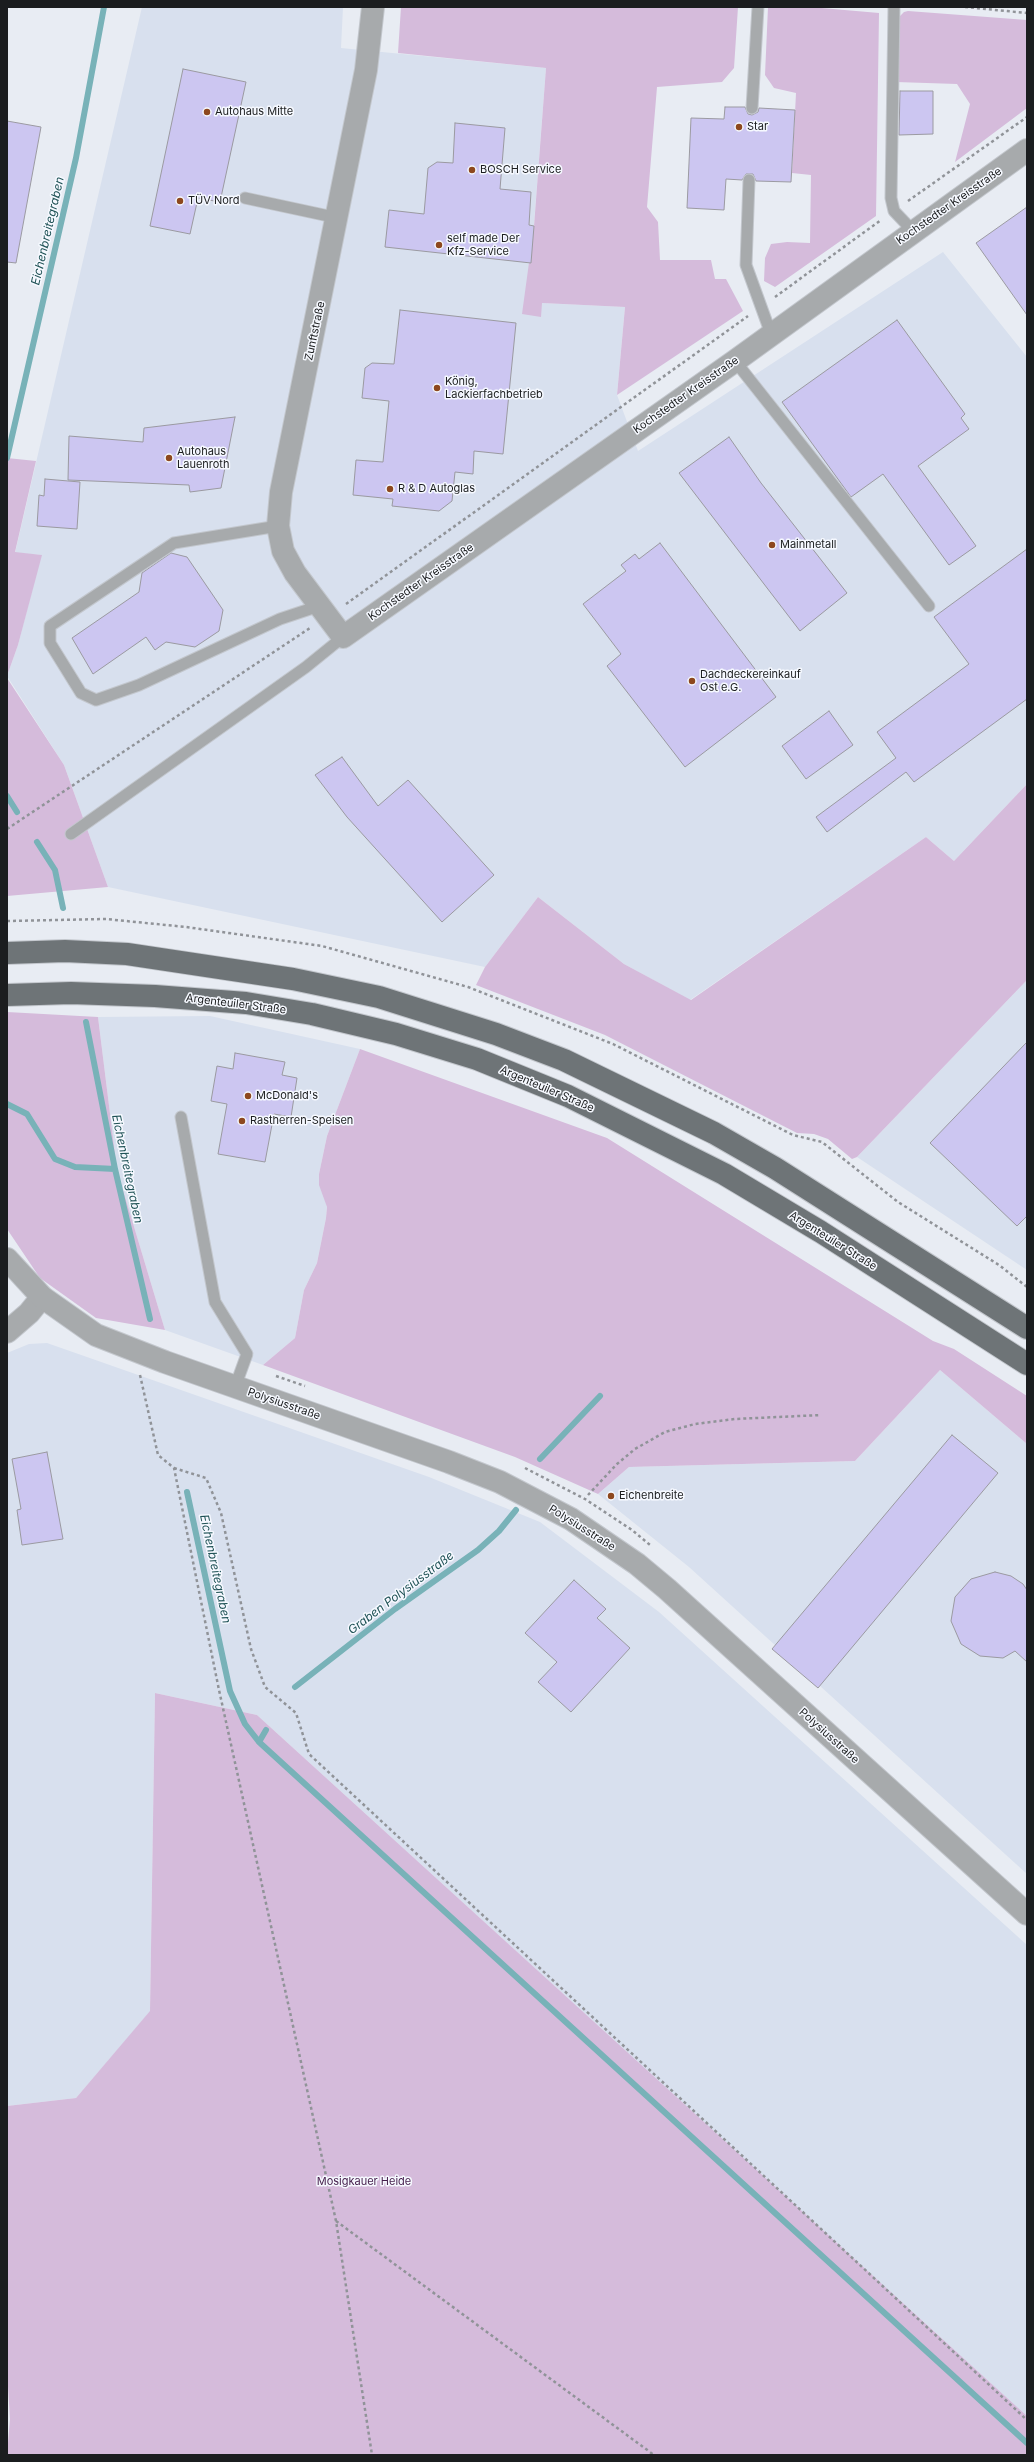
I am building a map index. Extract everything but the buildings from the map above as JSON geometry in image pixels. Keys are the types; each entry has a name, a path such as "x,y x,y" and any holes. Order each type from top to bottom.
{"main road":[{"path":"7,953 65,952 127,954 285,978 379,997 496,1034 564,1060 714,1133 782,1172 1027,1328"},
{"name":"Argenteuiler Straße","path":"7,995 71,993 155,996 246,1003 312,1014 396,1034 477,1059 568,1096 724,1174 834,1240 1027,1364"}],"street":[{"name":"Zunftstraße","path":"343,637 295,573 283,552 278,526 282,492 338,218 366,70 373,7"},
{"name":"Kochstedter Kreisstraße","path":"343,637 735,361 1027,150"},
{"name":"Polysiusstraße","path":"7,1259 42,1297 96,1335 135,1351 500,1482 571,1519 603,1540 667,1589 1027,1914"},
{"path":"7,1332 29,1313 42,1297"}],"lane":[{"path":"752,108 758,7"},
{"path":"894,7 890,198 894,211 913,231"},
{"path":"749,180 746,265 771,334"},
{"path":"245,198 338,218"},
{"path":"735,361 929,606"},
{"path":"278,526 174,543 50,626 50,643 81,694 96,700 139,685 280,619 323,611"},
{"path":"72,834 306,667 343,637"},
{"path":"181,1117 215,1302 247,1354 235,1387"}],"path":[{"path":"965,7 1027,13"},
{"path":"7,829 761,307 1027,117"},
{"path":"135,1351 158,1455 174,1468 206,1478 221,1513 251,1649 264,1687 296,1713 309,1754 1026,2418"},
{"path":"588,1495 617,1464 635,1449 665,1432 695,1424 735,1419 821,1415"},
{"path":"174,1468 219,1690 336,2221 372,2455"},
{"path":"336,2221 654,2455"}],"shaded area":[{"path":"142,7 343,7 341,48 546,68 531,263 542,303 625,307 617,395 638,451 943,252 1027,357 1027,784 954,861 926,837 690,1000 624,964 538,897 485,967 108,887 64,765 7,676 18,645 41,555 15,553"},
{"path":"1027,980 1027,1270 857,1157"},
{"path":"210,1016 360,1049 327,1136 319,1174 327,1207 326,1218 317,1263 304,1290 295,1338 263,1365 165,1330 117,1170 98,1017"},
{"path":"47,1343 429,1477 540,1522 659,1612 1027,1945 1027,2416 257,1715 155,1693 150,2012 76,2098 7,2106 7,1353 29,1344"},
{"path":"940,1370 1027,1444 1027,1874 689,1567 598,1494 629,1467 855,1461"}],"green space":[{"path":"401,7 738,7 734,68 722,82 657,87 647,207 658,222 660,260 711,260 715,279 726,279 743,311 617,395 625,307 542,303 541,317 522,314 534,226 546,68 398,53"},
{"path":"768,7 810,7 879,13 876,216 775,287 764,281 765,258 771,244 787,242 810,243 811,175 792,173 796,93 774,88 765,75"},
{"path":"908,11 1027,20 1027,108 955,162 970,104 957,84 896,82 898,18 904,12"},
{"path":"7,458 36,461 15,552 42,555 18,645 7,676"},
{"path":"7,678 64,765 108,887 7,896"},
{"path":"1027,784 1027,980 857,1157 852,1159 828,1139 814,1134 797,1133 605,1035 476,985 485,967 538,897 624,964 691,1000 926,837 954,861"},
{"path":"7,1012 98,1017 117,1170 165,1330 96,1318 40,1278 7,1229"},
{"path":"360,1049 607,1138 933,1341 954,1349 1027,1396 1027,1444 940,1370 855,1461 629,1467 598,1494 515,1457 263,1365 295,1338 304,1290 317,1263 326,1218 327,1207 319,1185 319,1174 327,1136"},
{"name":"Mosigkauer Heide","path":"155,1693 257,1715 1027,2416 1027,2455 7,2455 10,2419 7,2370 7,2106 76,2098 150,2011"}],"waterway":[{"name":"Eichenbreitegraben","path":"7,458 76,158 104,7"},
{"name":"Eichenbreitegraben","path":"7,796 17,812"},
{"name":"Eichenbreitegraben","path":"37,842 55,870 63,908"},
{"name":"Eichenbreitegraben","path":"86,1022 115,1169 150,1319"},
{"path":"7,1104 27,1114 55,1159 75,1167 115,1169"},
{"name":"Graben Polysiusstraße","path":"540,1459 600,1396"},
{"path":"187,1492 230,1691 245,1724 259,1742 1027,2443"},
{"name":"Graben Polysiusstraße","path":"295,1687 395,1609 478,1550 499,1531 516,1510"},
{"name":"Graben Polysiusstraße","path":"259,1742 266,1730"}],"place":[{"name":"Autohaus Mitte","path":"207,112"},
{"name":"Star","path":"739,127"},
{"name":"BOSCH Service","path":"472,170"},
{"name":"TÜV Nord","path":"180,201"},
{"name":"self made Der Kfz-Service","path":"439,245"},
{"name":"König, Lackierfachbetrieb","path":"437,388"},
{"name":"Autohaus Lauenroth","path":"169,458"},
{"name":"R & D Autoglas","path":"390,489"},
{"name":"Mainmetall","path":"772,545"},
{"name":"Dachdeckereinkauf Ost e.G.","path":"692,681"},
{"name":"McDonald's","path":"248,1096"},
{"name":"Rastherren-Speisen","path":"242,1121"},
{"name":"Eichenbreite","path":"611,1496"}]}
